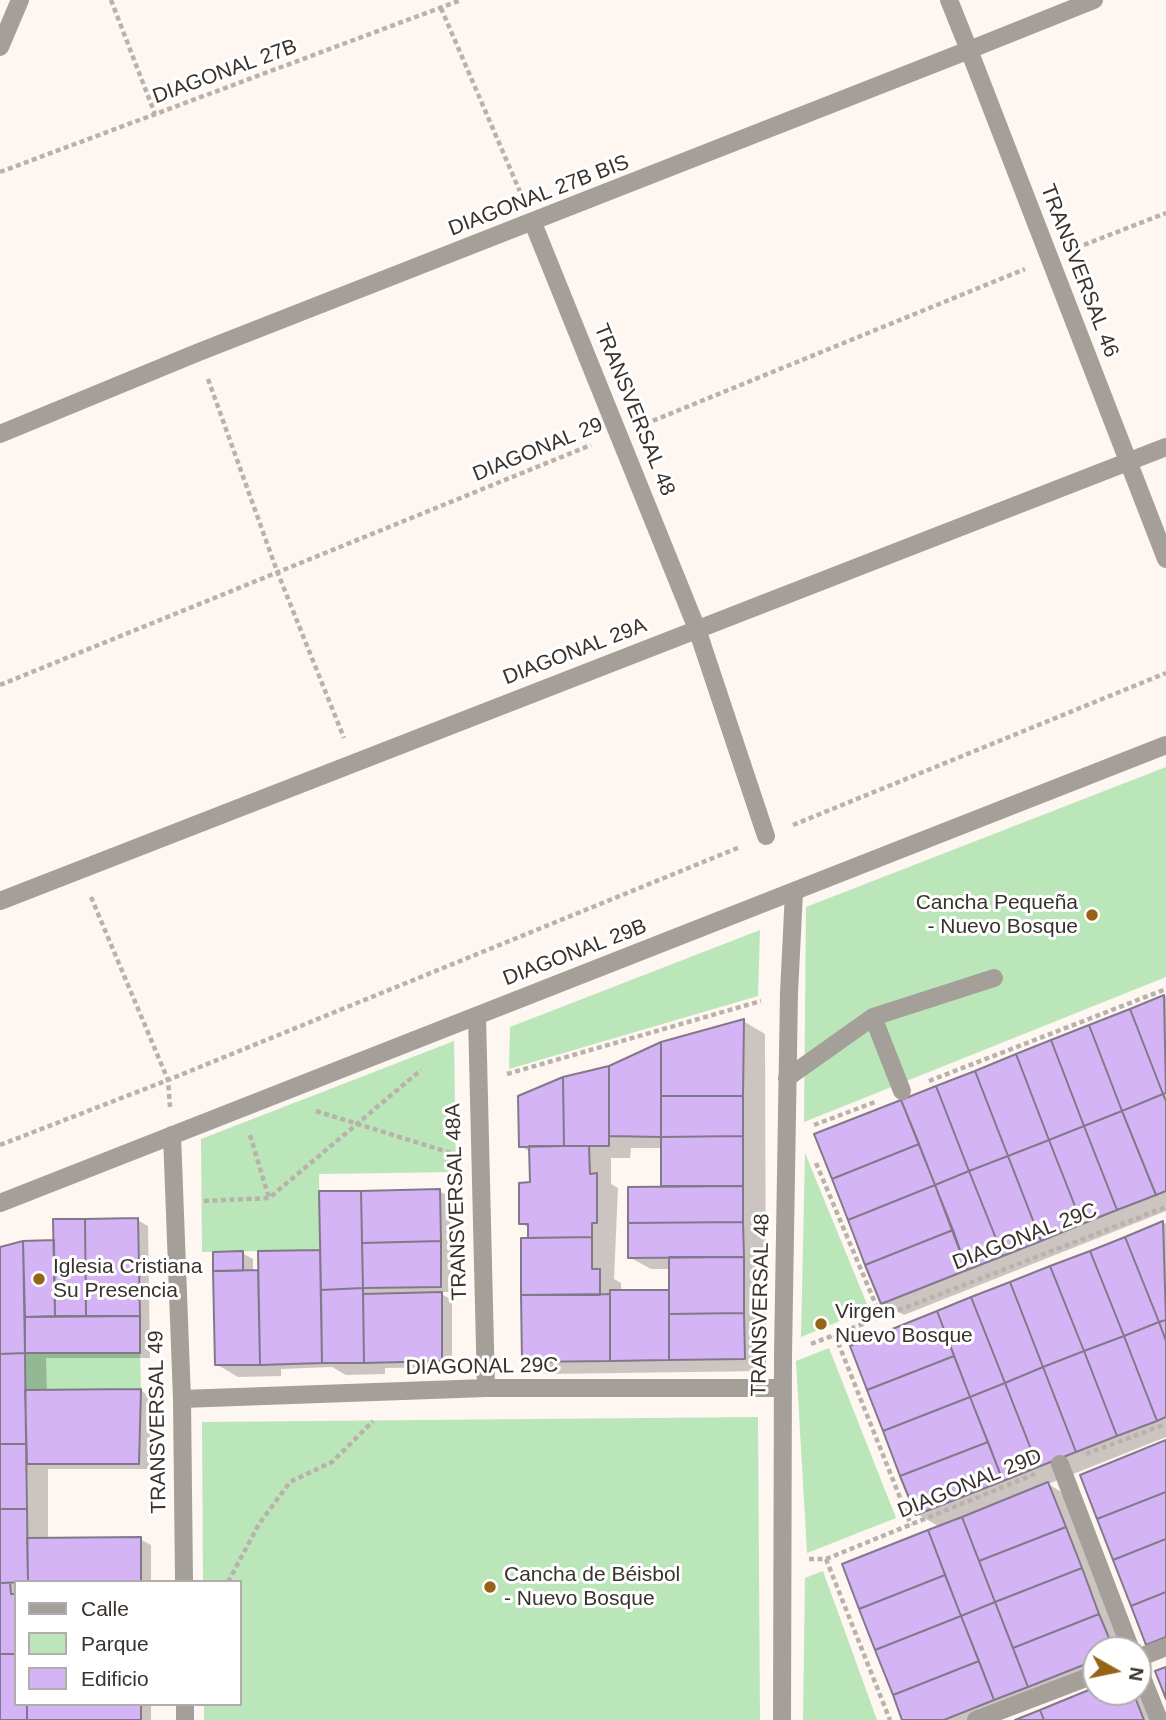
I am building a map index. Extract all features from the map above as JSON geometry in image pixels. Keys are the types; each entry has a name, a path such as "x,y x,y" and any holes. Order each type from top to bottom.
{"street":[{"path":"0,47 20,0"},
{"name":"TRANSVERSAL 46","path":"949,0 1166,559"},
{"name":"DIAGONAL 27B BIS","path":"0,434 199,352 533,223 1094,0"},
{"name":"TRANSVERSAL 48","path":"533,223 697,629 766,836"},
{"name":"DIAGONAL 29A","path":"0,901 1166,447"},
{"name":"DIAGONAL 29B","path":"0,1203 1166,745"},
{"name":"TRANSVERSAL 48","path":"782,1720 783,1355 794,1133 787,1078 794,892"},
{"path":"787,1078 873,1017 994,978"},
{"name":"TRANSVERSAL 48A","path":"477,1016 476,1083 486,1388"},
{"path":"873,1017 902,1091"},
{"name":"TRANSVERSAL 49","path":"172,1135 182,1399 184,1580"},
{"name":"DIAGONAL 29C","path":"182,1399 486,1388 783,1388"},
{"path":"1060,1464 1126,1636"},
{"path":"976,1720 1082,1679"},
{"path":"1152,1702 1159,1720"}],"path":[{"path":"111,0 155,114"},
{"name":"DIAGONAL 27B","path":"0,172 461,0"},
{"path":"441,8 533,223"},
{"name":"DIAGONAL 29","path":"0,685 1166,212"},
{"path":"199,352 277,571 353,762"},
{"path":"0,1144 168,1080 1166,673"},
{"path":"80,870 168,1080 172,1135"},
{"path":"881,1317 794,1133 1166,989"},
{"path":"476,1083 789,993"},
{"path":"174,1202 269,1198 422,1069"},
{"path":"268,1097 479,1162"},
{"path":"242,1108 269,1198"},
{"name":"DIAGONAL 29C","path":"783,1355 1166,1207"},
{"path":"835,1335 911,1524"},
{"path":"229,1580 259,1524 290,1482 332,1462 404,1391"},
{"name":"DIAGONAL 29D","path":"783,1559 826,1559 1166,1424"},
{"path":"826,1559 890,1720"}],"green space":[{"path":"1166,767 1166,977 804,1122 806,907"},
{"path":"760,930 758,996 509,1069 510,1027"},
{"path":"454,1041 456,1172 319,1174 320,1250 202,1252 201,1139"},
{"path":"805,1153 869,1309 801,1337"},
{"path":"829,1348 896,1518 807,1553 796,1361"},
{"path":"25,1353 140,1353 141,1389 25,1390"},
{"name":"Cancha de Béisbol - Nuevo Bosque","path":"758,1417 760,1720 204,1720 204,1706 242,1706 242,1580 203,1580 202,1422"},
{"path":"823,1571 877,1720 803,1720 805,1578"}],"building":[{"path":"1164,995 1166,1093 1163,1094 1130,1009"},
{"path":"1130,1009 1163,1094 1122,1111 1089,1025"},
{"path":"744,1019 743,1096 661,1096 661,1042"},
{"path":"1089,1025 1122,1111 1084,1126 1051,1040"},
{"path":"1051,1040 1084,1126 1049,1140 1016,1054"},
{"path":"661,1042 661,1137 609,1136 609,1066"},
{"path":"1016,1054 1049,1140 1008,1156 975,1071"},
{"path":"609,1066 609,1146 564,1146 563,1077"},
{"path":"975,1071 1008,1156 969,1171 936,1086"},
{"path":"563,1077 564,1146 519,1147 518,1096"},
{"path":"936,1086 969,1171 935,1185 901,1100"},
{"path":"1163,1094 1166,1101 1166,1191 1156,1195 1122,1111"},
{"path":"661,1096 743,1096 743,1136 661,1137"},
{"path":"901,1100 919,1144 832,1179 814,1134"},
{"path":"1122,1111 1156,1195 1117,1210 1084,1126"},
{"path":"1084,1126 1117,1210 1082,1224 1049,1140"},
{"path":"743,1136 743,1186 661,1186 661,1137"},
{"path":"1049,1140 1082,1224 1041,1241 1008,1156"},
{"path":"919,1144 935,1185 848,1220 832,1179"},
{"path":"529,1146 589,1146 590,1174 597,1173 597,1223 592,1223 592,1237 528,1238 528,1224 519,1224 519,1183 530,1182"},
{"path":"1008,1156 1041,1241 1003,1256 969,1171"},
{"path":"969,1171 1003,1256 967,1270 935,1185"},
{"path":"935,1185 953,1230 865,1265 848,1220"},
{"path":"743,1186 743,1222 628,1223 628,1187"},
{"path":"440,1189 441,1241 362,1243 361,1191"},
{"path":"319,1191 361,1191 363,1288 321,1290"},
{"path":"138,1218 140,1316 86,1316 85,1219"},
{"path":"53,1219 85,1219 86,1316 55,1316"},
{"path":"1163,1221 1166,1320 1159,1322 1125,1237"},
{"path":"743,1222 744,1257 628,1258 628,1223"},
{"path":"953,1230 967,1270 881,1304 865,1265"},
{"path":"592,1237 592,1269 600,1269 600,1295 521,1295 521,1238"},
{"path":"1125,1237 1159,1322 1124,1336 1090,1251"},
{"name":"Iglesia Cristiana Su Presencia","path":"54,1240 55,1316 25,1317 23,1241"},
{"path":"23,1241 25,1353 0,1354 0,1247"},
{"path":"441,1241 441,1287 363,1288 362,1243"},
{"path":"320,1250 322,1363 260,1365 258,1251"},
{"path":"243,1251 243,1271 213,1271 213,1252"},
{"path":"1090,1251 1124,1336 1084,1351 1050,1266"},
{"path":"669,1257 744,1257 744,1313 669,1314"},
{"path":"1050,1266 1084,1351 1043,1367 1010,1282"},
{"path":"258,1270 260,1365 215,1365 213,1271"},
{"path":"1010,1282 1043,1367 1005,1383 971,1297"},
{"path":"363,1288 364,1363 322,1363 321,1290"},
{"path":"610,1290 669,1290 669,1360 610,1361"},
{"path":"442,1292 442,1361 364,1363 363,1294"},
{"path":"610,1294 610,1361 522,1362 521,1295"},
{"path":"971,1297 1005,1383 970,1397 937,1311"},
{"path":"937,1311 954,1356 867,1390 850,1346"},
{"path":"744,1313 745,1359 669,1360 669,1314"},
{"path":"140,1316 140,1353 25,1353 25,1317"},
{"path":"1166,1320 1166,1341 1159,1322"},
{"path":"1159,1322 1166,1341 1166,1417 1157,1421 1124,1336"},
{"path":"1124,1336 1157,1421 1117,1436 1084,1351"},
{"path":"1084,1351 1117,1436 1076,1452 1043,1367"},
{"path":"25,1353 26,1444 0,1444 0,1354"},
{"path":"954,1356 970,1397 883,1431 867,1390"},
{"path":"1043,1367 1076,1452 1038,1467 1005,1383"},
{"path":"1005,1383 1038,1467 1003,1481 970,1397"},
{"path":"141,1389 139,1464 27,1464 25,1390"},
{"path":"970,1397 988,1442 900,1476 883,1431"},
{"path":"1166,1440 1166,1492 1097,1519 1080,1475"},
{"path":"988,1442 1003,1481 916,1515 900,1476"},
{"path":"0,1444 26,1444 27,1509 0,1509"},
{"path":"1048,1482 1066,1527 979,1561 962,1517"},
{"path":"1166,1492 1166,1539 1113,1560 1097,1519"},
{"path":"0,1509 27,1509 28,1580 0,1583"},
{"path":"962,1517 995,1602 961,1616 928,1530"},
{"path":"1066,1527 1082,1568 995,1602 979,1561"},
{"path":"928,1530 945,1575 859,1609 842,1564"},
{"path":"141,1537 141,1580 28,1580 27,1538"},
{"path":"1166,1539 1166,1592 1131,1606 1113,1560"},
{"path":"1082,1568 1099,1614 1013,1648 995,1602"},
{"path":"945,1575 961,1616 875,1650 859,1609"},
{"path":"0,1583 10,1583 11,1594 14,1594 14,1654 0,1654"},
{"path":"1166,1592 1166,1637 1152,1643 1152,1636 1143,1636 1131,1606"},
{"path":"995,1602 1028,1687 994,1700 961,1616"},
{"path":"1099,1614 1108,1636 1082,1636 1082,1666 1028,1687 1013,1648"},
{"path":"961,1616 979,1661 893,1695 875,1650"},
{"path":"0,1654 14,1654 14,1706 27,1706 27,1720 0,1720"},
{"path":"979,1661 994,1700 944,1720 902,1720 893,1695"},
{"path":"1166,1667 1166,1699 1155,1671"},
{"path":"1082,1693 1082,1706 1138,1706 1144,1720 1044,1720 1040,1710"},
{"path":"27,1706 141,1706 141,1720 27,1720"},
{"path":"1040,1710 1044,1720 1015,1720"}],"place":[{"name":"Cancha Pequeña - Nuevo Bosque","path":"1092,915"},
{"name":"Iglesia Cristiana Su Presencia","path":"39,1279"},
{"name":"Virgen Nuevo Bosque","path":"821,1324"},
{"name":"Cancha de Béisbol - Nuevo Bosque","path":"490,1587"}]}
